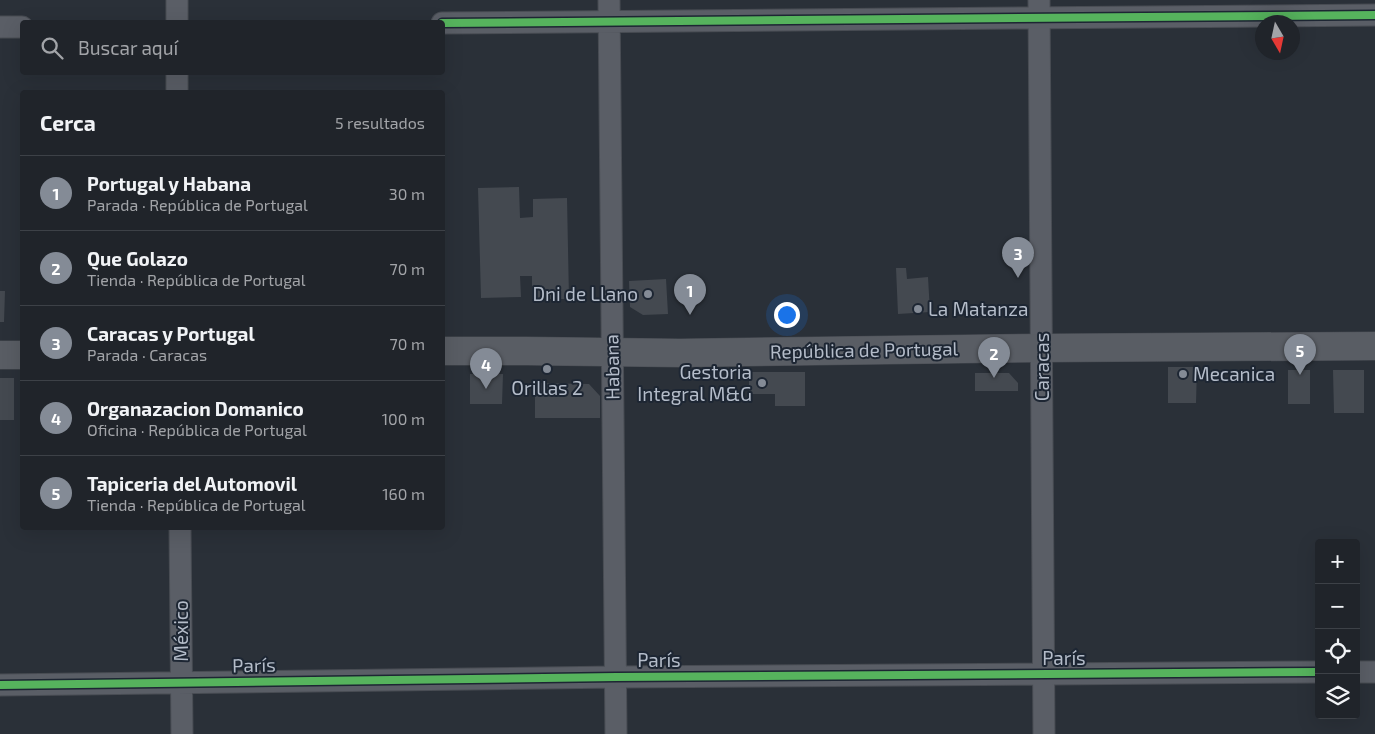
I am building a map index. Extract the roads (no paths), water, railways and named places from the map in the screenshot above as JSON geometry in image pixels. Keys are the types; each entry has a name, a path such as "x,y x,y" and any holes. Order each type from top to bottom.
{"main road":[{"name":"República de Portugal","path":"445,351 680,353 1375,346"},
{"path":"0,355 20,355"}],"street":[{"path":"177,0 177,20"},
{"name":"Habana","path":"609,0 616,734"},
{"path":"445,23 609,21 1039,9 1375,15"},
{"name":"Caracas","path":"1039,9 1044,734"},
{"path":"0,27 20,27"},
{"path":"177,75 177,90"},
{"name":"México","path":"180,530 182,734"},
{"name":"París","path":"0,685 616,677 1315,672"},
{"path":"1360,672 1375,672"}],"place":[{"name":"Caracas y Portugal","path":"1018,278"},
{"name":"Dni de Llano","path":"648,294"},
{"name":"La Matanza","path":"918,309"},
{"name":"Portugal y Habana","path":"690,315"},
{"name":"Orillas 2","path":"547,369"},
{"name":"Mecanica","path":"1183,374"},
{"name":"Tapiceria del Automovil","path":"1300,375"},
{"name":"Que Golazo","path":"994,378"},
{"name":"Gestoria Integral M&G","path":"762,383"},
{"name":"Organazacion Domanico","path":"486,389"}]}
